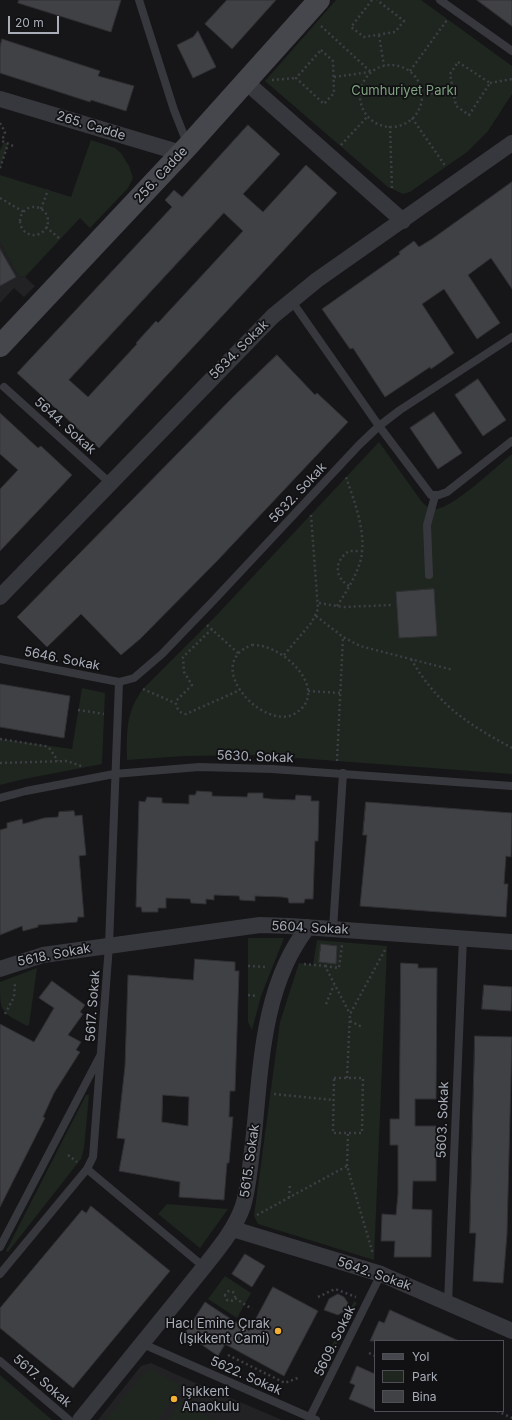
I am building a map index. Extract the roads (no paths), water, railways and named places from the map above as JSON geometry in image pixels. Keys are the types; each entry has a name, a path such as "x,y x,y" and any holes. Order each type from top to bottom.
{"street":[{"name":"256. Cadde","path":"0,346 185,150 255,82 319,0"},
{"path":"255,82 402,220"},
{"name":"265. Cadde","path":"0,99 185,150"},
{"name":"5634. Sokak","path":"0,597 253,336 291,300 512,143"},
{"name":"5604. Sokak","path":"109,945 245,926 273,925 512,942"},
{"name":"5615. Sokak","path":"80,1420 204,1267 235,1224 247,1190 269,1016 276,990 288,962 299,939 308,927"},
{"name":"5618. Sokak","path":"7,972 43,955 109,945"},
{"name":"5642. Sokak","path":"235,1224 381,1274 512,1331"}],"lane":[{"path":"140,0 185,150"},
{"path":"440,0 512,51"},
{"path":"291,300 426,490 435,496 442,494 453,487 512,441"},
{"name":"5632. Sokak","path":"119,682 134,678 162,654 359,445 380,426 512,337"},
{"name":"5644. Sokak","path":"4,387 110,483"},
{"path":"428,575 427,525 435,496"},
{"name":"5646. Sokak","path":"0,659 119,682"},
{"name":"5617. Sokak","path":"0,1274 87,1169 94,1156 109,945 114,774 119,682"},
{"name":"5630. Sokak","path":"0,798 26,791 114,774 213,767 342,773 512,786"},
{"path":"333,929 342,773"},
{"name":"5603. Sokak","path":"448,1302 463,938"},
{"path":"0,1246 102,1054"},
{"path":"87,1169 204,1267"},
{"name":"5609. Sokak","path":"313,1419 381,1274"},
{"name":"5622. Sokak","path":"143,1344 313,1419"},
{"name":"5617. Sokak","path":"0,1361 69,1420"}],"place":[{"name":"Hacı Emine Çırak (Işıkkent Cami)","path":"278,1331"},
{"name":"Işıkkent Anaokulu","path":"174,1399"}],"park label":[{"name":"Cumhuriyet Parkı","path":"404,91"}]}
